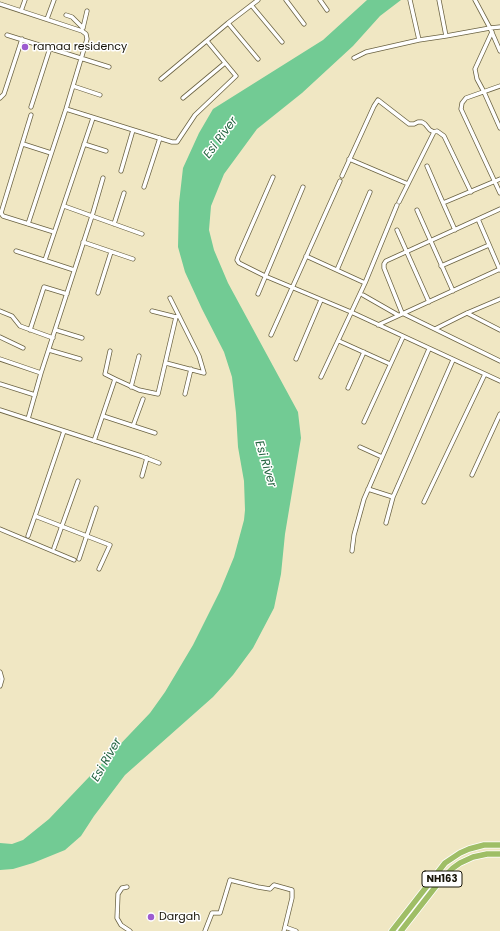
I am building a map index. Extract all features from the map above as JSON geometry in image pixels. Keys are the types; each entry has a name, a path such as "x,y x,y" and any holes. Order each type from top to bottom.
{"highway":[{"name":"NH163","path":"392,931 445,864 468,849 500,845"},
{"name":"NH163","path":"401,931 440,881 453,868 473,857 487,854 500,854"}],"street":[{"path":"21,11 25,0"},
{"path":"47,19 54,0"},
{"path":"161,78 228,22 252,6 258,0"},
{"path":"286,0 304,24"},
{"path":"320,0 327,10"},
{"path":"410,0 419,40"},
{"path":"439,0 446,36"},
{"path":"475,0 500,51"},
{"path":"0,4 82,29"},
{"path":"252,6 282,42"},
{"path":"82,29 87,11"},
{"path":"28,224 66,109 87,39 86,34 72,17 66,15"},
{"path":"228,22 258,59"},
{"path":"354,58 366,52 419,40 500,27"},
{"path":"492,32 475,69 477,79 500,128"},
{"path":"7,35 109,67"},
{"path":"0,98 4,94 22,39"},
{"path":"66,109 172,142 177,142 195,115 236,76 207,41"},
{"path":"31,107 50,48"},
{"path":"183,98 225,63"},
{"path":"73,86 100,95"},
{"path":"500,86 466,98 462,103 461,109 500,194"},
{"path":"342,176 378,100 409,124 422,122 430,130 434,132 437,131 444,136 471,192"},
{"path":"31,115 1,213 3,216 54,232"},
{"path":"45,260 93,118"},
{"path":"121,171 133,130"},
{"path":"321,377 365,283 398,203 434,132"},
{"path":"144,187 160,138"},
{"path":"23,144 51,153"},
{"path":"84,144 106,151"},
{"path":"349,159 408,184"},
{"path":"427,166 455,230"},
{"path":"273,176 238,257 237,260 239,263 265,276 351,312 500,381"},
{"path":"28,419 41,373 56,330 103,178"},
{"path":"443,203 500,179"},
{"path":"271,335 340,181"},
{"path":"258,294 303,187"},
{"path":"337,270 370,192"},
{"path":"114,224 124,193"},
{"path":"64,206 142,234"},
{"path":"400,314 384,268 386,261 500,209"},
{"path":"417,210 453,291"},
{"path":"378,325 500,270 478,219"},
{"path":"397,230 429,302"},
{"path":"83,242 134,259"},
{"path":"441,266 489,245"},
{"path":"16,250 74,270"},
{"path":"98,293 111,252"},
{"path":"306,256 365,283"},
{"path":"30,330 44,287 67,294"},
{"path":"363,295 500,361"},
{"path":"166,363 204,372 199,356 170,298"},
{"path":"435,329 500,299"},
{"path":"296,359 321,300"},
{"path":"0,311 9,314 20,326 53,338"},
{"path":"152,311 178,316"},
{"path":"467,313 500,330"},
{"path":"110,351 105,374 131,387 158,394 178,316"},
{"path":"56,330 82,338"},
{"path":"364,422 403,336"},
{"path":"0,337 24,348"},
{"path":"339,341 390,364"},
{"path":"352,551 354,536 368,489 429,349"},
{"path":"49,350 80,359"},
{"path":"348,388 364,352"},
{"path":"131,387 139,356"},
{"path":"0,360 41,373"},
{"path":"386,523 393,497 454,360"},
{"path":"185,394 191,369"},
{"path":"424,502 485,374"},
{"path":"94,441 115,379"},
{"path":"0,384 35,396"},
{"path":"133,426 143,399"},
{"path":"0,415 1,410 159,463"},
{"path":"472,475 500,414"},
{"path":"103,416 155,433"},
{"path":"28,536 64,431"},
{"path":"360,447 382,457"},
{"path":"142,476 147,458"},
{"path":"54,548 78,481"},
{"path":"368,489 393,497"},
{"path":"0,529 76,560 87,536 96,508"},
{"path":"35,516 110,545 99,569"},
{"path":"0,672 2,679 0,686"},
{"path":"205,931 212,913 220,913 230,880 270,889 274,885 292,890 292,898 284,929 296,931"},
{"path":"126,887 122,888 118,894 117,918 121,925 130,931"}],"water":[{"name":"Esi River","path":"367,0 401,0 380,16 353,46 302,93 257,129 224,174 211,206 209,230 214,250 228,283 298,412 301,438 285,534 281,574 274,608 253,648 233,675 213,697 125,775 81,836 65,850 33,863 13,869 0,870 0,843 12,844 23,840 49,819 150,713 165,692 193,645 220,591 234,557 244,520 244,481 238,447 232,377 224,352 185,272 178,247 179,203 183,168 199,133 213,109 323,40"}],"place":[{"name":"ramaa residency","path":"25,47"},
{"name":"Dargah","path":"151,917"}]}
